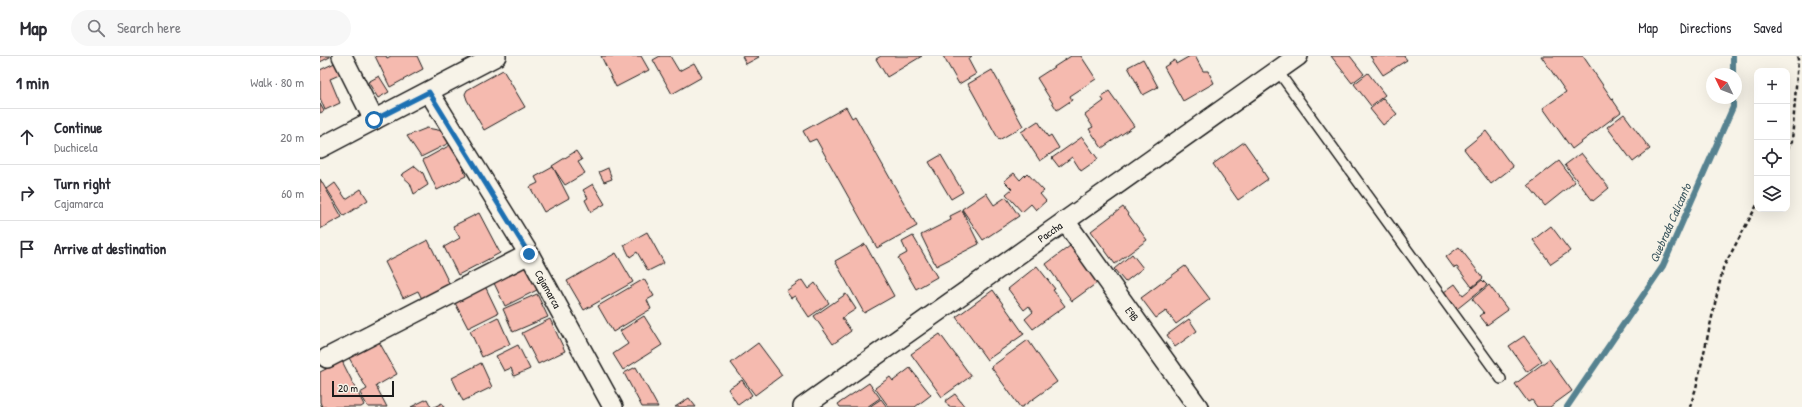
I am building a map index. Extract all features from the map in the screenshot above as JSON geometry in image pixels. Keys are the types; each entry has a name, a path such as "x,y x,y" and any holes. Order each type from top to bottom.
{"street":[{"path":"342,56 374,120"},
{"path":"320,148 496,56"},
{"name":"Paccha","path":"815,404 1065,221 1298,56"},
{"name":"Cajamarca","path":"429,92 529,254 613,407"},
{"name":"E9B","path":"1065,221 1198,407"},
{"path":"326,358 529,254"}],"lane":[{"path":"1277,70 1501,379"}],"path":[{"path":"1790,145 1792,141 1797,56"},
{"path":"1690,407 1696,388 1722,268 1754,210"}],"building":[{"path":"320,56 330,56 330,57 320,62"},
{"path":"375,56 386,56 387,58 391,56 417,56 423,69 390,87"},
{"path":"601,56 641,56 649,70 616,87"},
{"path":"660,56 670,56 679,71 694,63 702,77 672,94 653,60"},
{"path":"742,56 758,56 759,57 746,64"},
{"path":"881,56 922,56 887,77 876,59"},
{"path":"943,56 972,56 968,59 976,74 959,84"},
{"path":"1071,56 1081,56 1096,79 1070,96 1072,100 1057,110 1037,78"},
{"path":"1190,56 1195,56 1203,71 1208,71 1214,83 1183,101 1164,67 1175,60 1176,64"},
{"path":"1331,56 1350,56 1364,74 1352,83"},
{"path":"1370,56 1404,56 1407,60 1383,75"},
{"path":"1541,56 1583,56 1621,112 1572,149 1543,108 1566,92"},
{"path":"1143,59 1158,87 1143,95 1128,67"},
{"path":"341,60 346,72 330,79 340,103 325,110 320,98 320,70"},
{"path":"503,70 525,107 484,130 465,94 467,90"},
{"path":"992,70 1023,126 999,140 968,84"},
{"path":"1368,73 1385,95 1371,106 1354,84"},
{"path":"379,76 389,92 378,98 368,82"},
{"path":"1109,91 1134,126 1102,148 1089,129 1093,127 1085,115 1104,101 1101,97"},
{"path":"1383,98 1397,114 1383,125 1370,109"},
{"path":"320,104 324,111 320,113"},
{"path":"846,107 852,118 855,116 917,226 877,248 816,139 809,142 803,131"},
{"path":"1624,114 1650,149 1633,162 1607,127"},
{"path":"1038,121 1048,137 1051,135 1059,148 1040,161 1021,132"},
{"path":"427,128 443,131 451,142 421,157 407,136"},
{"path":"1486,131 1513,167 1491,184 1464,149"},
{"path":"1082,137 1098,159 1081,171 1072,157 1059,167 1052,158"},
{"path":"1244,142 1263,169 1262,170 1268,179 1238,200 1213,164"},
{"path":"454,143 466,176 437,190 423,160"},
{"path":"576,151 582,160 578,162 585,173 565,185 552,166"},
{"path":"1581,153 1609,188 1593,201 1565,165"},
{"path":"941,155 963,192 951,199 929,162"},
{"path":"1559,161 1575,182 1545,206 1528,185"},
{"path":"415,166 423,173 428,185 414,194 410,183 401,175"},
{"path":"553,167 569,198 544,212 530,187 538,183 535,177"},
{"path":"608,168 612,179 604,182 599,172"},
{"path":"1014,173 1020,180 1027,173 1044,191 1040,194 1046,201 1036,210 1031,204 1022,212 1006,194 1012,189 1004,181"},
{"path":"320,179 342,217 320,229"},
{"path":"335,183 346,199 361,189 368,200 344,216 327,189"},
{"path":"593,184 605,204 591,212 585,200 588,198 583,190"},
{"path":"986,193 994,205 1006,197 1019,216 983,240 962,209"},
{"path":"1123,207 1147,240 1115,264 1091,231"},
{"path":"962,210 979,244 936,266 921,235 951,220 950,216"},
{"path":"479,213 500,253 458,275 444,247 460,238 453,226"},
{"path":"1551,226 1570,251 1551,264 1533,240"},
{"path":"647,232 664,263 648,271 637,252 630,257 624,245"},
{"path":"913,236 937,277 916,289 898,258 907,253 902,242"},
{"path":"428,240 451,287 423,301 418,291 403,298 385,262"},
{"path":"1074,243 1101,280 1072,301 1046,264"},
{"path":"865,244 894,296 864,313 835,261"},
{"path":"1459,247 1483,278 1472,287 1457,267 1454,268 1446,257"},
{"path":"616,253 633,282 584,310 567,281"},
{"path":"1132,254 1143,268 1125,282 1114,269"},
{"path":"527,264 539,289 505,306 493,281"},
{"path":"1037,266 1055,289 1053,290 1065,306 1033,329 1025,319 1033,312 1029,306 1024,310 1008,289"},
{"path":"1185,266 1210,299 1176,324 1166,311 1156,318 1141,298"},
{"path":"644,279 654,296 647,300 651,309 613,332 598,306"},
{"path":"802,280 808,289 815,283 829,303 809,317 795,296 791,298 786,291"},
{"path":"1482,280 1487,285 1457,309 1444,292 1455,284 1463,295"},
{"path":"1489,285 1508,310 1487,325 1480,316 1484,313 1472,299"},
{"path":"485,286 498,313 468,328 454,301"},
{"path":"993,290 1024,334 987,360 956,317"},
{"path":"537,294 548,317 513,332 503,309"},
{"path":"846,294 856,309 842,318 851,331 833,344 814,316"},
{"path":"644,316 662,345 623,370 613,354 628,344 620,331"},
{"path":"498,317 510,344 482,357 470,331"},
{"path":"550,319 565,351 538,364 522,333"},
{"path":"1189,319 1197,331 1175,347 1167,335"},
{"path":"940,334 971,376 942,397 911,354"},
{"path":"1524,336 1542,361 1527,372 1509,346"},
{"path":"378,340 397,374 376,386 387,407 368,407 360,393 367,389 348,356"},
{"path":"1028,340 1057,382 1020,407 991,367"},
{"path":"758,343 782,375 755,395 731,363"},
{"path":"518,345 530,369 514,376 511,368 504,371 496,356"},
{"path":"1549,359 1572,391 1550,407 1537,407 1532,400 1528,402 1515,384"},
{"path":"342,361 364,405 361,407 322,407 320,402 320,372"},
{"path":"481,363 492,387 463,401 452,378"},
{"path":"636,367 658,407 642,407 624,373"},
{"path":"910,368 931,395 915,407 889,407 875,388 890,377 893,381"},
{"path":"742,380 752,395 738,405 728,389"},
{"path":"869,383 880,398 867,407 840,407 838,404"},
{"path":"955,394 965,407 949,407 945,401"},
{"path":"689,398 696,407 675,407"},
{"path":"427,399 431,407 411,407"},
{"path":"881,399 887,407 869,407"},
{"path":"442,403 444,407 434,407"}],"waterway":[{"name":"Quebrada Calicanto","path":"1733,56 1733,68"},
{"name":"Quebrada Calicanto","path":"1567,407 1663,266 1733,104"}],"route":[{"path":"374,120 429,92 529,254"}]}
